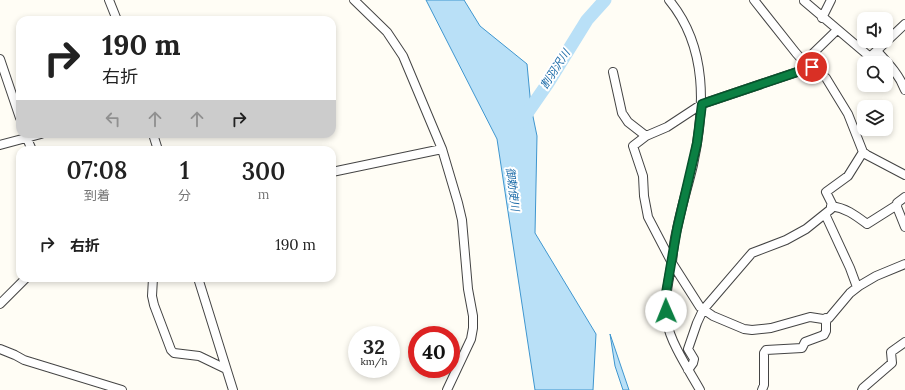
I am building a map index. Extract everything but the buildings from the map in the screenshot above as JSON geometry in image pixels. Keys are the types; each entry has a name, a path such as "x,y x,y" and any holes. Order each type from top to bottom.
{"street":[{"path":"109,0 115,16"},
{"path":"354,0 387,32 403,56 442,149 462,220 468,289 473,316 472,339 447,390"},
{"path":"670,0 682,17 696,49 700,71 702,104 697,143 677,229 666,293 667,324 673,340 700,390"},
{"path":"754,0 804,62 826,78 848,114 863,152 905,175"},
{"path":"822,18 831,0"},
{"path":"804,1 822,18 870,57 905,24"},
{"path":"804,62 837,30"},
{"path":"877,51 895,71 902,81 905,90"},
{"path":"0,59 16,106"},
{"path":"812,67 702,104 667,127 646,136 633,146 643,176 644,196 648,217 672,263 700,307 713,316 752,330 771,328 810,318 829,318 857,287 876,276 905,264"},
{"path":"613,72 622,113 628,122 646,136"},
{"path":"0,145 20,138"},
{"path":"336,171 442,149"},
{"path":"688,370 694,359 688,349 690,341 704,310 752,252 786,240 806,228 830,210 832,204 826,192 848,176 863,152"},
{"path":"831,206 841,207 850,211 867,224 897,205 897,203 905,197"},
{"path":"897,205 905,227"},
{"path":"825,214 850,268 857,287"},
{"path":"0,304 22,282"},
{"path":"153,282 152,296 154,305 171,350 174,353 199,356 226,369"},
{"path":"199,282 232,390"},
{"path":"762,390 764,385 764,353 766,350 802,348 806,342 824,335 826,331 826,318"},
{"path":"862,390 892,363 891,352 905,342"},
{"path":"0,350 24,360 122,390"}],"water":[{"name":"御勅使川","path":"426,0 464,0 480,26 527,64 531,107 537,136 535,233 596,334 593,390 535,390 497,139"},
{"path":"610,334 629,390 623,390 615,366"}],"waterway":[{"name":"割羽沢川","path":"521,122 548,83 587,20 605,0"}],"route":[{"path":"666,311 666,293 677,229 693,165 702,104 812,67"}]}
